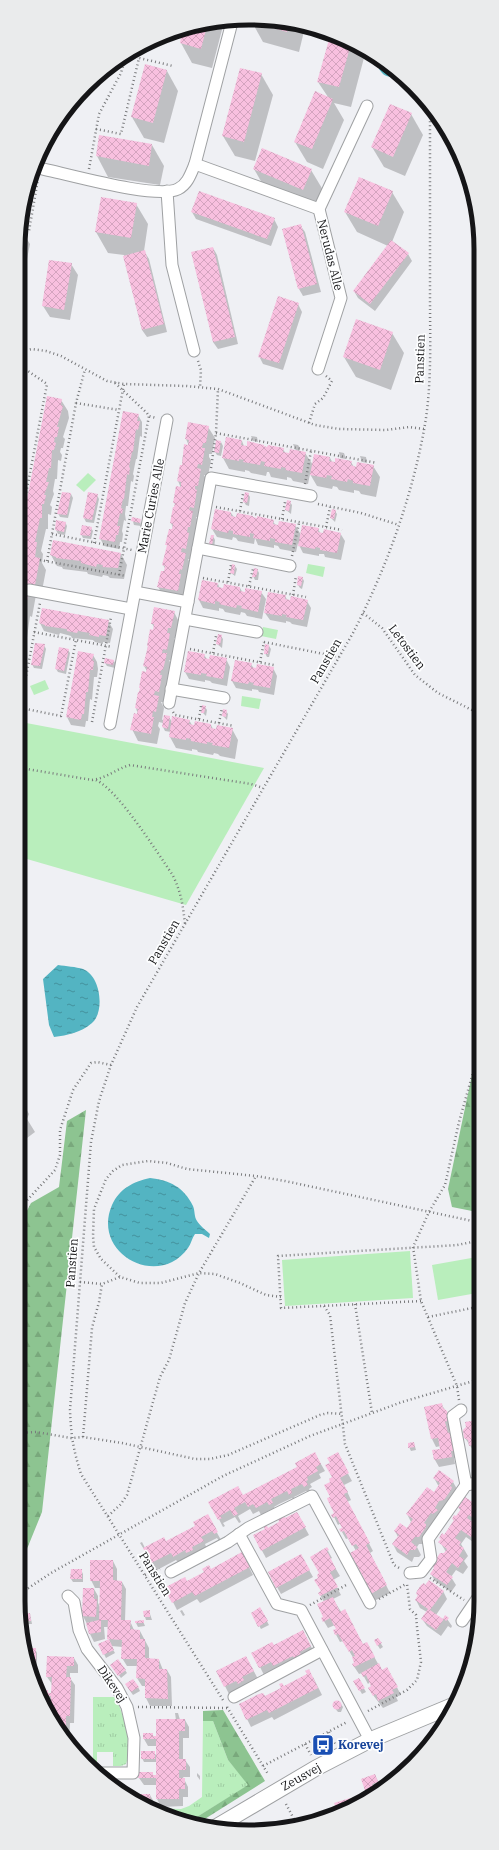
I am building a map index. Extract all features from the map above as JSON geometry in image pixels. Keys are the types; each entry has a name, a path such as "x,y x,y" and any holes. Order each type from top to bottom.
{"street":[{"path":"40,168 142,190 167,191 179,189 189,179 195,164 231,26"},
{"name":"Nerudas Alle","path":"318,369 341,298 319,209 367,106"},
{"name":"Nerudas Alle","path":"195,164 319,209"},
{"path":"167,191 172,265 194,351"},
{"name":"Marie Curies Alle","path":"110,724 167,420"},
{"path":"169,703 211,478 307,495"},
{"path":"198,548 290,566"},
{"path":"29,590 131,609"},
{"path":"135,592 188,602"},
{"path":"185,618 257,632"},
{"path":"172,689 224,698"},
{"path":"413,1576 432,1559 428,1539 471,1484 453,1416 461,1410"},
{"path":"171,1572 294,1504 312,1496 370,1603"},
{"path":"239,1534 277,1604 301,1610 370,1740"},
{"name":"Dikevej","path":"68,1596 74,1602 79,1630 87,1648 116,1688 127,1707 134,1738 133,1773 106,1773"},
{"path":"462,1621 474,1603"},
{"path":"234,1697 322,1650"},
{"name":"Zeusvej","path":"222,1823 316,1768 370,1740 447,1708"}],"path":[{"path":"96,129 120,134 139,58 139,54"},
{"path":"139,58 173,66"},
{"path":"87,179 99,114 121,73 124,64"},
{"name":"Panstien","path":"268,1774 120,1534 81,1474 71,1438 70,1410 91,1142 99,1100 111,1065 137,1007 363,613 399,525 410,493 424,429 430,370 430,116"},
{"path":"26,231 29,231 38,174"},
{"path":"25,350 32,349 46,351 61,356 107,381 124,384 218,389 309,423 339,429 386,430 408,427 424,429"},
{"path":"194,351 201,370 200,387"},
{"path":"25,369 47,384 25,499"},
{"path":"47,562 76,403 85,369"},
{"path":"309,423 315,404 323,398 332,381 318,369"},
{"path":"115,382 123,392 149,416 167,420"},
{"path":"94,543 124,384"},
{"path":"211,478 210,464 216,433 218,389"},
{"path":"76,403 119,410"},
{"path":"119,574 149,416"},
{"path":"216,433 377,463"},
{"path":"312,451 307,495 310,503 361,513 399,525"},
{"path":"240,512 246,484"},
{"path":"282,520 288,492"},
{"path":"206,505 342,530"},
{"path":"326,527 330,507"},
{"path":"293,595 296,576 288,574 299,523"},
{"path":"52,534 142,552"},
{"path":"228,582 233,555"},
{"path":"249,586 254,559"},
{"path":"40,560 137,578"},
{"path":"98,571 98,576"},
{"path":"193,576 306,597"},
{"path":"25,680 40,600 47,602"},
{"path":"92,722 112,613"},
{"name":"Letostien","path":"363,613 382,628 415,675 438,693 474,711"},
{"path":"213,653 218,625"},
{"path":"34,632 124,650"},
{"path":"257,632 256,640 339,657"},
{"path":"25,709 61,716 76,640"},
{"path":"260,662 264,642"},
{"path":"179,647 274,665"},
{"path":"169,703 175,715 234,726"},
{"path":"95,780 101,779 121,768 130,765 251,784 263,788"},
{"path":"25,769 95,780 104,784 116,796 172,874 179,887 183,901 185,924"},
{"path":"25,1202 55,1170 60,1155 60,1130 73,1090 91,1063 97,1062 111,1065"},
{"path":"457,1386 421,1301 413,1248 429,1212 445,1185 459,1122 474,1070"},
{"path":"281,1297 266,1295 240,1282 215,1274 199,1273 161,1283 140,1283 120,1277 101,1259 94,1247 94,1209 106,1179 113,1171 122,1165 148,1161 167,1163 187,1169 256,1176 474,1221"},
{"path":"108,1516 120,1505 127,1495 160,1377 169,1360 185,1303 199,1273 256,1176"},
{"path":"421,1301 281,1308 278,1256 457,1245 474,1242"},
{"path":"80,1282 102,1284 120,1277"},
{"path":"83,1437 92,1328 102,1284"},
{"path":"355,1304 372,1413"},
{"path":"324,1306 330,1316 345,1444 394,1565 413,1576 459,1597"},
{"path":"428,1317 474,1308"},
{"path":"25,1590 51,1573 223,1476 310,1436 343,1423 474,1381"},
{"path":"25,1433 36,1432 71,1438 83,1437 141,1447 196,1459 210,1459 228,1455 320,1415 328,1413 342,1414"},
{"path":"370,1603 413,1576"},
{"path":"262,1766 407,1690 417,1680 421,1662 416,1615 410,1609 413,1576"},
{"path":"301,1610 357,1579"},
{"path":"127,1707 228,1708"},
{"path":"305,1744 311,1755"},
{"path":"286,1804 295,1821"}],"green space":[{"path":"88,473 96,480 84,492 76,485"},
{"path":"308,564 325,567 323,577 306,573"},
{"path":"263,627 278,630 276,639 261,636"},
{"path":"45,680 49,689 34,695 30,686"},
{"path":"242,696 261,699 259,709 241,706"},
{"path":"25,723 264,768 186,905 25,858"},
{"path":"474,1065 474,1211 452,1207 448,1189"},
{"path":"86,1110 42,1512 25,1554 25,1214 31,1203 59,1187 67,1121"},
{"path":"410,1251 413,1298 285,1306 282,1260"},
{"path":"474,1258 474,1294 438,1300 432,1265"},
{"path":"93,1697 115,1697 122,1712 127,1730 129,1748 126,1764 121,1766 113,1766 113,1752 97,1752 97,1765 93,1761"},
{"path":"223,1710 265,1781 203,1820 195,1818 248,1785 228,1760 213,1721 203,1721 203,1711"},
{"path":"203,1721 213,1721 228,1760 249,1785 195,1818 165,1809 181,1809 189,1806 202,1797"}],"water":[{"path":"379,67 393,77 383,74 379,69"},
{"path":"58,965 80,968 89,973 97,986 100,1003 99,1011 92,1023 74,1033 54,1037 49,1025 43,979"},
{"path":"150,1178 170,1183 180,1189 193,1206 197,1221 210,1234 209,1238 202,1234 195,1234 188,1248 175,1260 161,1266 145,1266 131,1260 119,1251 111,1238 108,1222 112,1205 119,1194 133,1184"}],"building":[{"path":"263,25 288,28 287,32"},
{"path":"206,29 201,49 180,43 181,36"},
{"path":"329,40 350,48 339,87 317,82"},
{"path":"145,64 167,70 153,123 131,117"},
{"path":"240,68 262,73 244,142 222,136"},
{"path":"315,91 333,99 312,149 294,142"},
{"path":"390,104 412,113 393,157 371,147"},
{"path":"99,135 152,144 149,166 96,156"},
{"path":"262,148 312,169 303,190 253,169"},
{"path":"359,177 393,191 378,226 344,212"},
{"path":"199,191 275,218 267,239 191,212"},
{"path":"101,197 137,203 131,238 95,232"},
{"path":"301,224 317,284 298,289 282,229"},
{"path":"391,240 409,253 370,304 353,291"},
{"path":"213,247 235,337 213,342 191,252"},
{"path":"145,250 164,324 142,330 123,256"},
{"path":"49,260 72,263 64,310 42,306"},
{"path":"278,296 299,303 279,363 258,357"},
{"path":"356,319 393,332 380,370 343,357"},
{"path":"47,396 62,399 61,405 63,406 57,427 59,427 57,437 55,437 54,442 56,443 54,450 52,450 51,468 49,468 46,482 49,482 44,495 46,495 44,504 42,504 42,518 40,518 35,542 37,542 35,557 40,558 35,585 30,584 26,606 25,509"},
{"path":"123,411 139,414 137,421 140,421 138,430 136,429 133,452 129,467 129,475 127,474 124,499 121,508 123,509 122,514 120,513 117,526 120,526 115,542 99,539"},
{"path":"188,422 209,426 206,443 203,443 202,448 205,448 202,465 198,464 197,468 201,469 198,486 195,486 195,489 197,490 194,508 190,507 189,510 193,511 190,527 188,527 187,532 189,533 186,549 182,548 181,552 186,553 182,570 180,569 179,574 181,574 178,591 157,587 161,571 164,571 165,566 162,565 167,545 165,545 169,529 172,529 173,524 170,523 175,503 173,503 176,486 181,487 181,482 177,481 180,465 182,465 184,444 188,445 189,440 185,439"},
{"path":"226,437 242,440 241,445 247,446 247,441 267,447 268,445 284,448 283,452 289,453 290,449 306,452 302,473 285,470 286,468 281,467 281,469 264,466 265,462 261,461 260,465 243,462 244,460 239,459 239,461 222,458"},
{"path":"216,440 221,441 219,453 214,452"},
{"path":"314,454 330,457 329,461 335,462 335,458 352,461 351,465 356,467 357,462 374,465 370,486 353,483 353,481 348,479 347,482 331,479 332,476 327,475 326,478 310,475"},
{"path":"62,492 71,493 67,515 57,514"},
{"path":"88,492 98,494 92,520 83,518"},
{"path":"245,492 249,493 247,503 243,502"},
{"path":"287,500 291,501 289,511 285,510"},
{"path":"215,509 231,512 231,516 236,517 237,513 274,520 273,524 278,525 279,521 296,524 292,545 275,542 275,539 270,538 270,541 253,538 254,534 250,533 250,537 233,534 233,531 229,530 228,533 211,529"},
{"path":"332,509 336,510 334,519 330,518"},
{"path":"132,517 141,519 140,523 131,521"},
{"path":"56,520 66,522 64,532 55,530"},
{"path":"82,525 92,527 90,536 80,535"},
{"path":"302,525 319,528 318,532 323,533 324,529 341,533 337,553 320,550 320,548 316,547 315,549 298,546"},
{"path":"211,535 214,535 212,545 209,544"},
{"path":"53,540 121,553 118,568 102,567 103,565 97,564 96,567 81,563 81,561 56,558 50,555"},
{"path":"232,564 235,565 234,574 230,573"},
{"path":"254,568 258,569 256,577 252,577"},
{"path":"298,576 303,577 301,586 297,585"},
{"path":"202,580 218,583 217,587 223,588 224,584 240,587 240,591 245,592 245,588 262,591 258,612 241,608 242,606 237,605 236,608 219,604 220,602 215,601 215,604 198,600"},
{"path":"268,592 286,595 285,599 290,600 291,596 308,600 303,620 286,617 287,615 282,614 282,616 264,613"},
{"path":"154,607 175,611 171,628 168,628 167,633 170,633 167,650 163,649 162,653 167,653 163,670 161,670 160,675 162,675 159,692 155,691 154,695 159,696 156,712 153,711 152,717 154,717 151,734 130,730 134,713 137,714 138,709 135,708 142,671 146,672 147,667 143,666 150,629 153,630 154,624 151,624"},
{"path":"42,608 109,620 106,636 99,635 99,637 89,635 90,633 78,631 77,633 67,631 67,629 45,626 39,623"},
{"path":"218,634 222,635 220,645 216,644"},
{"path":"35,643 45,644 40,666 31,665"},
{"path":"265,644 269,645 268,654 264,654"},
{"path":"59,647 69,649 64,671 55,669"},
{"path":"78,651 94,654 92,660 94,661 93,670 90,670 88,692 86,692 84,714 82,714 81,720 66,717"},
{"path":"188,651 205,654 204,658 209,659 210,655 227,658 223,679 206,676 207,674 201,673 201,675 184,672"},
{"path":"105,658 114,660 113,665 104,663"},
{"path":"235,660 252,663 251,667 256,668 257,664 274,667 270,688 253,685 254,683 249,682 248,684 231,681"},
{"path":"202,705 206,706 204,713 201,713"},
{"path":"223,709 227,710 226,717 222,716"},
{"path":"164,715 170,716 168,729 162,727"},
{"path":"172,716 190,720 189,724 194,725 195,721 211,724 211,728 216,729 217,725 233,728 229,748 212,745 213,743 207,742 207,744 191,741 191,739 186,738 186,740 169,737"},
{"path":"442,1403 443,1408 447,1411 449,1418 445,1422 448,1433 450,1432 454,1447 453,1451 451,1451 452,1457 434,1460 432,1450 440,1449 438,1438 431,1439 424,1407"},
{"path":"474,1420 474,1445 469,1446 468,1440 464,1438 463,1430 466,1427 465,1422"},
{"path":"414,1442 415,1447 408,1448 408,1443"},
{"path":"315,1452 321,1464 316,1467 318,1471 307,1477 308,1480 306,1481 308,1485 304,1487 302,1484 291,1489 292,1493 289,1495 287,1491 271,1499 273,1503 269,1505 267,1502 256,1508 253,1504 248,1507 245,1502 234,1508 238,1514 234,1516 230,1510 220,1516 222,1518 218,1520 208,1502 238,1486 243,1495 297,1467 295,1463"},
{"path":"338,1452 349,1473 340,1478 348,1492 344,1494 370,1543 366,1545 387,1585 369,1595 367,1591 370,1590 350,1553 359,1548 356,1544 352,1546 344,1531 341,1532 339,1529 342,1528 336,1516 333,1518 331,1515 334,1513 327,1498 330,1497 324,1485 330,1482 329,1479 332,1477 325,1465 330,1463 327,1458"},
{"path":"472,1458 474,1458 474,1470"},
{"path":"439,1470 454,1481 450,1486 452,1487 451,1490 444,1500 439,1501 435,1508 438,1510 433,1514 431,1513 424,1523 426,1524 426,1527 419,1537 415,1537 411,1542 417,1547 415,1550 410,1550 407,1555 392,1544 399,1535 394,1531 400,1523 407,1528 413,1519 406,1514 427,1487 434,1492 440,1483 433,1478"},
{"path":"462,1495 474,1503 474,1517 473,1518 469,1515 467,1518 474,1523 472,1525 474,1527 474,1533 471,1537 461,1530 455,1538 461,1542 459,1545 464,1548 459,1556 464,1559 458,1568 452,1563 446,1572 453,1577 447,1585 430,1574 434,1568 433,1564 440,1553 444,1553 447,1549 438,1542 441,1539 439,1538 442,1533 444,1535 454,1520 452,1519 454,1515 456,1516 461,1509 458,1508 461,1503"},
{"path":"297,1512 306,1527 261,1551 253,1535 265,1529 263,1526 266,1524 268,1528 279,1522 278,1518 284,1515 285,1518"},
{"path":"208,1514 218,1532 214,1534 212,1531 201,1537 204,1541 192,1547 193,1550 186,1553 185,1550 173,1557 171,1553 151,1563 143,1548 164,1537 166,1541 195,1526 193,1522"},
{"path":"327,1547 329,1550 327,1551 336,1569 330,1572 338,1587 320,1596 318,1593 321,1591 314,1580 318,1578 317,1575 319,1573 310,1557"},
{"path":"242,1552 250,1567 195,1596 192,1592 172,1603 164,1588 185,1577 187,1581 204,1572 202,1569 209,1565 211,1569"},
{"path":"301,1554 310,1570 276,1588 268,1572"},
{"path":"90,1560 113,1560 113,1580 122,1581 121,1620 131,1620 130,1629 140,1630 140,1639 145,1639 145,1658 159,1659 159,1669 167,1669 168,1699 145,1698 145,1679 136,1678 137,1659 121,1659 122,1640 107,1639 108,1620 101,1620 101,1632 89,1634 86,1623 99,1620 100,1581 90,1581"},
{"path":"71,1569 82,1569 82,1579 70,1579"},
{"path":"429,1580 444,1591 430,1610 443,1619 445,1615 449,1618 446,1621 444,1619 436,1630 421,1619 428,1609 415,1600 418,1595 416,1594 417,1591 421,1585 424,1583 425,1585"},
{"path":"83,1588 94,1588 94,1599 97,1599 96,1617 82,1616"},
{"path":"333,1597 340,1612 345,1609 363,1644 367,1642 375,1657 354,1667 352,1664 354,1663 352,1657 355,1656 352,1650 349,1652 338,1634 335,1635 333,1630 336,1629 330,1618 323,1622 321,1618 323,1617 317,1604"},
{"path":"260,1607 268,1621 258,1627 251,1613"},
{"path":"150,1610 150,1617 144,1617 143,1611"},
{"path":"30,1613 31,1621 26,1621 25,1614"},
{"path":"144,1620 144,1623 135,1623 135,1621"},
{"path":"303,1630 311,1646 300,1652 301,1655 294,1658 293,1656 273,1666 271,1662 259,1668 251,1653 272,1642 274,1645"},
{"path":"378,1638 382,1643 377,1646 374,1640"},
{"path":"109,1639 114,1650 103,1655 98,1644"},
{"path":"30,1648 36,1648 36,1665 35,1665"},
{"path":"47,1656 74,1657 74,1666 67,1666 66,1677 71,1677 70,1716 66,1716 66,1730 50,1705 51,1696 46,1696 44,1690 48,1690 48,1693 51,1693 52,1677 46,1677"},
{"path":"246,1656 254,1671 242,1677 244,1680 238,1684 236,1681 224,1687 216,1671"},
{"path":"118,1659 126,1670 118,1676 110,1665"},
{"path":"379,1663 382,1670 387,1667 398,1687 392,1690 394,1693 378,1701 376,1694 373,1696 368,1688 371,1686 366,1675 363,1677 361,1673"},
{"path":"309,1669 318,1688 269,1713 267,1710 246,1720 239,1704 259,1694 263,1693 265,1696 281,1688 279,1684 282,1683 284,1686 307,1674 305,1671"},
{"path":"359,1678 365,1688 359,1691 353,1681"},
{"path":"133,1679 139,1687 131,1692 125,1684"},
{"path":"335,1701 339,1701 341,1705 339,1709 335,1709 333,1707 333,1703"},
{"path":"156,1719 185,1719 185,1731 179,1731 179,1759 186,1759 186,1770 179,1770 179,1778 185,1778 185,1789 179,1789 179,1799 156,1799 156,1778 138,1778 138,1772 153,1772 153,1775 156,1775 156,1739 143,1739 143,1733 153,1733 153,1736 156,1736"},
{"path":"325,1741 327,1745 320,1749 318,1745"},
{"path":"141,1751 155,1751 155,1759 141,1759"},
{"path":"375,1774 378,1782 372,1784 373,1786 378,1784 366,1792 361,1779"},
{"path":"140,1794 150,1794 151,1802 139,1796"},
{"path":"350,1798 351,1801 336,1808 334,1803"}],"place":[{"name":"Korevej","path":"323,1745"}]}
